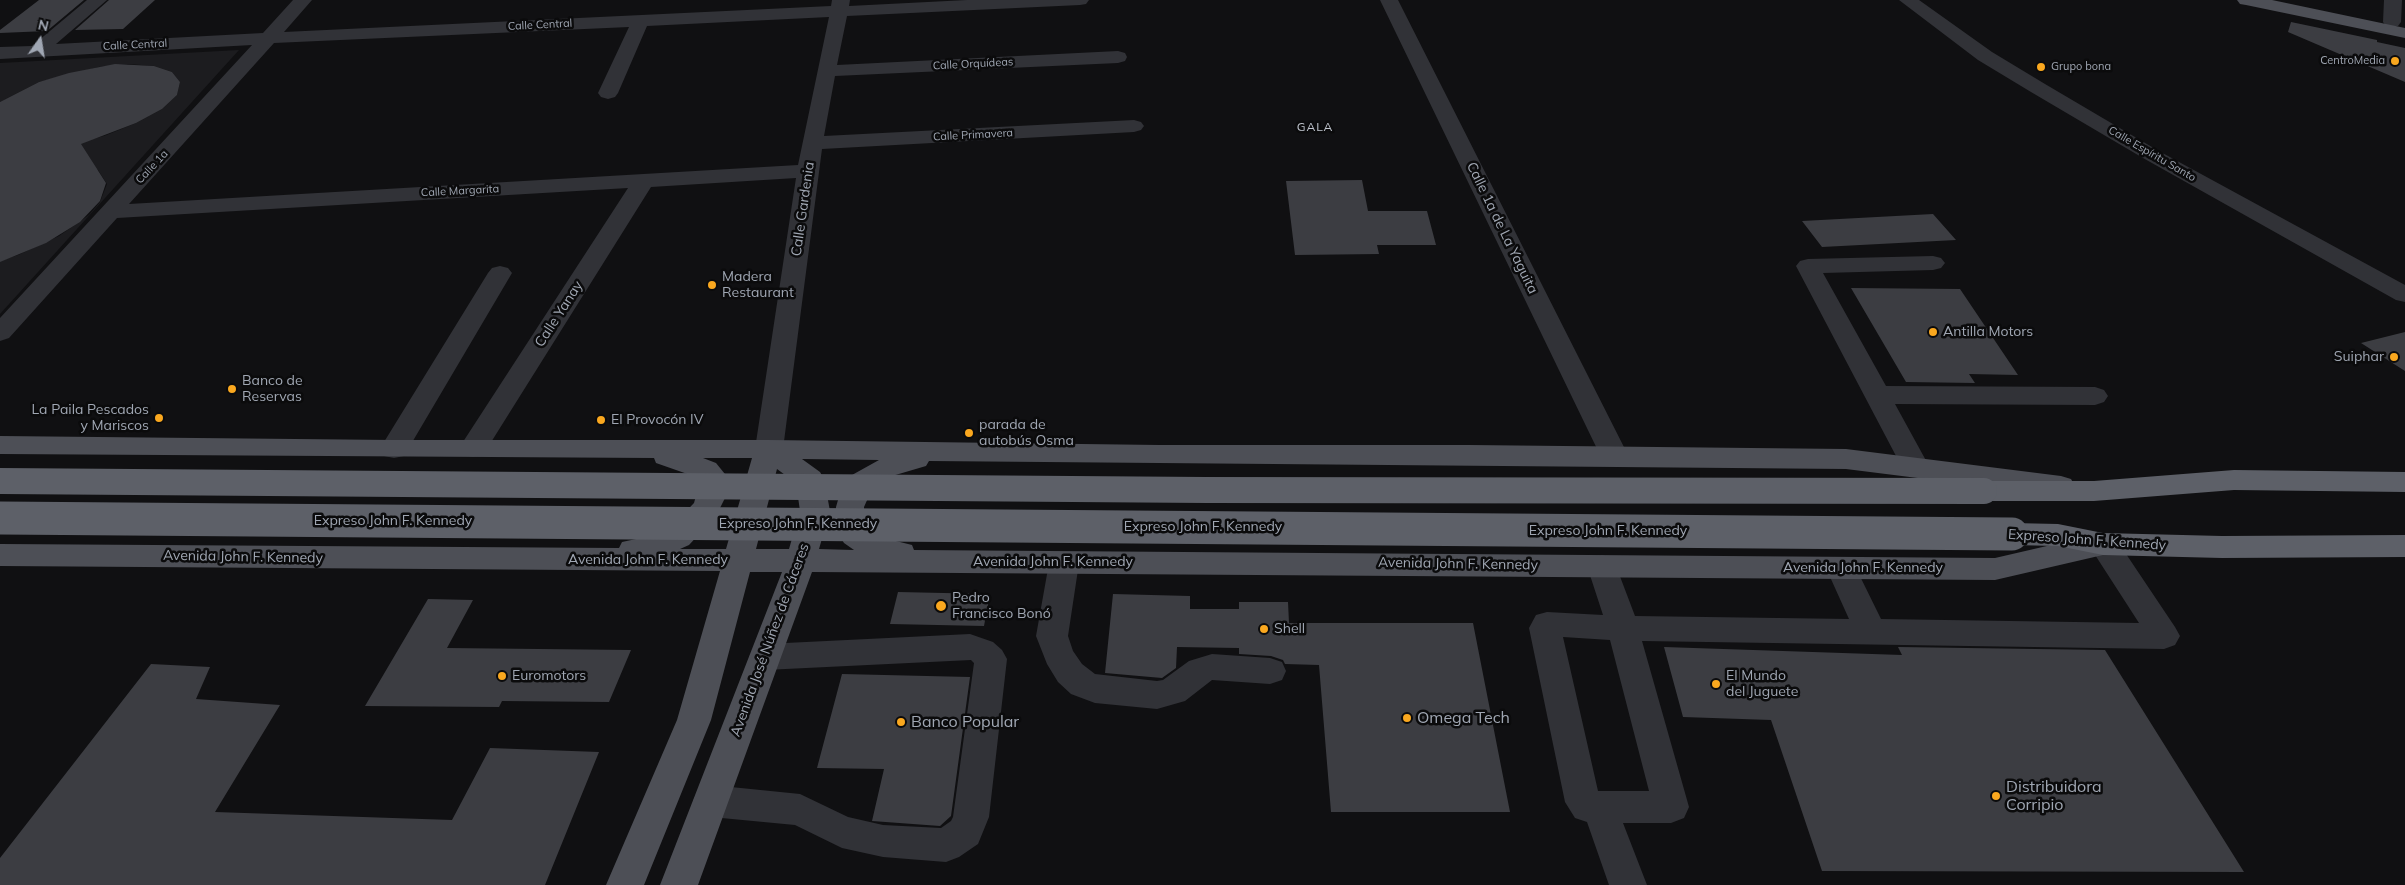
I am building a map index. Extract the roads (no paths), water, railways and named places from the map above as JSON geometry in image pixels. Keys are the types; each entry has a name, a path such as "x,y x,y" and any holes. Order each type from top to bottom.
{"highway":[{"path":"0,481 1206,490 1984,492 2094,491 2234,480 2405,482"},
{"name":"Expreso John F. Kennedy","path":"0,518 2012,534 2058,535 2103,544 2222,548 2405,546"}],"main road":[{"path":"2246,0 2401,27"},
{"path":"2286,0 2401,27"},
{"path":"0,444 394,449 643,448 1846,459 1915,466 2094,491"},
{"path":"580,560 653,546 679,537 706,509 715,479 706,470 643,448"},
{"path":"626,885 694,720 769,449"},
{"name":"Avenida José Núñez de Cáceres","path":"679,885 801,561 815,511 810,480 769,449"},
{"path":"947,562 872,546 854,535 850,524 850,508 854,493 862,482 882,469 907,461 959,452"},
{"name":"Avenida John F. Kennedy","path":"0,555 1995,569 2103,544"}],"street":[{"path":"37,51 98,0"},
{"name":"Calle 1a","path":"2,328 271,38 303,0"},
{"name":"Calle Central","path":"0,53 641,20 840,5 1080,0"},
{"name":"Calle 1a de La Yaguita","path":"1390,0 1615,457"},
{"name":"Calle Espíritu Santo","path":"1908,0 1985,56 2046,93 2150,154 2405,295"},
{"path":"2393,0 2401,27"},
{"name":"Calle Gardenia","path":"769,449 812,143 840,5"},
{"path":"608,93 641,20"},
{"name":"Calle Orquídeas","path":"827,71 1118,57"},
{"name":"Calle Primavera","path":"812,143 1134,126"},
{"name":"Calle Margarita","path":"110,212 809,171"},
{"name":"Calle Yanay","path":"473,448 644,180"},
{"path":"1915,466 1808,266 1933,263"},
{"path":"394,449 500,273"},
{"path":"1877,395 2095,396"},
{"path":"1602,566 1623,628 1671,807 1588,807 1583,802 1545,625 1623,628 1870,630 2164,636 2103,544"},
{"path":"1064,562 1052,636 1058,655 1070,673 1083,684 1095,689 1157,695 1173,691 1191,676 1201,670 1212,667 1270,671"},
{"path":"1841,568 1870,630"},
{"path":"711,801 800,810 842,832 883,841 946,844 965,832 971,817 991,659 982,651 970,647 764,657"},
{"path":"1599,806 1628,885"}],"place":[{"name":"CentroMedia","path":"2395,61"},
{"name":"Grupo bona","path":"2041,67"},
{"name":"Madera Restaurant","path":"712,285"},
{"name":"Antilla Motors","path":"1933,332"},
{"name":"Suiphar","path":"2394,357"},
{"name":"Banco de Reservas","path":"232,389"},
{"name":"La Paila Pescados y Mariscos","path":"159,418"},
{"name":"El Provocón IV","path":"601,420"},
{"name":"parada de autobús Osma","path":"969,433"},
{"name":"Pedro Francisco Bonó","path":"941,606"},
{"name":"Shell","path":"1264,629"},
{"name":"Euromotors","path":"502,676"},
{"name":"El Mundo del Juguete","path":"1716,684"},
{"name":"Omega Tech","path":"1407,718"},
{"name":"Banco Popular","path":"901,722"},
{"name":"Distribuidora Corripio","path":"1996,796"}],"district":[{"name":"GALA","path":"1315,127"}]}
